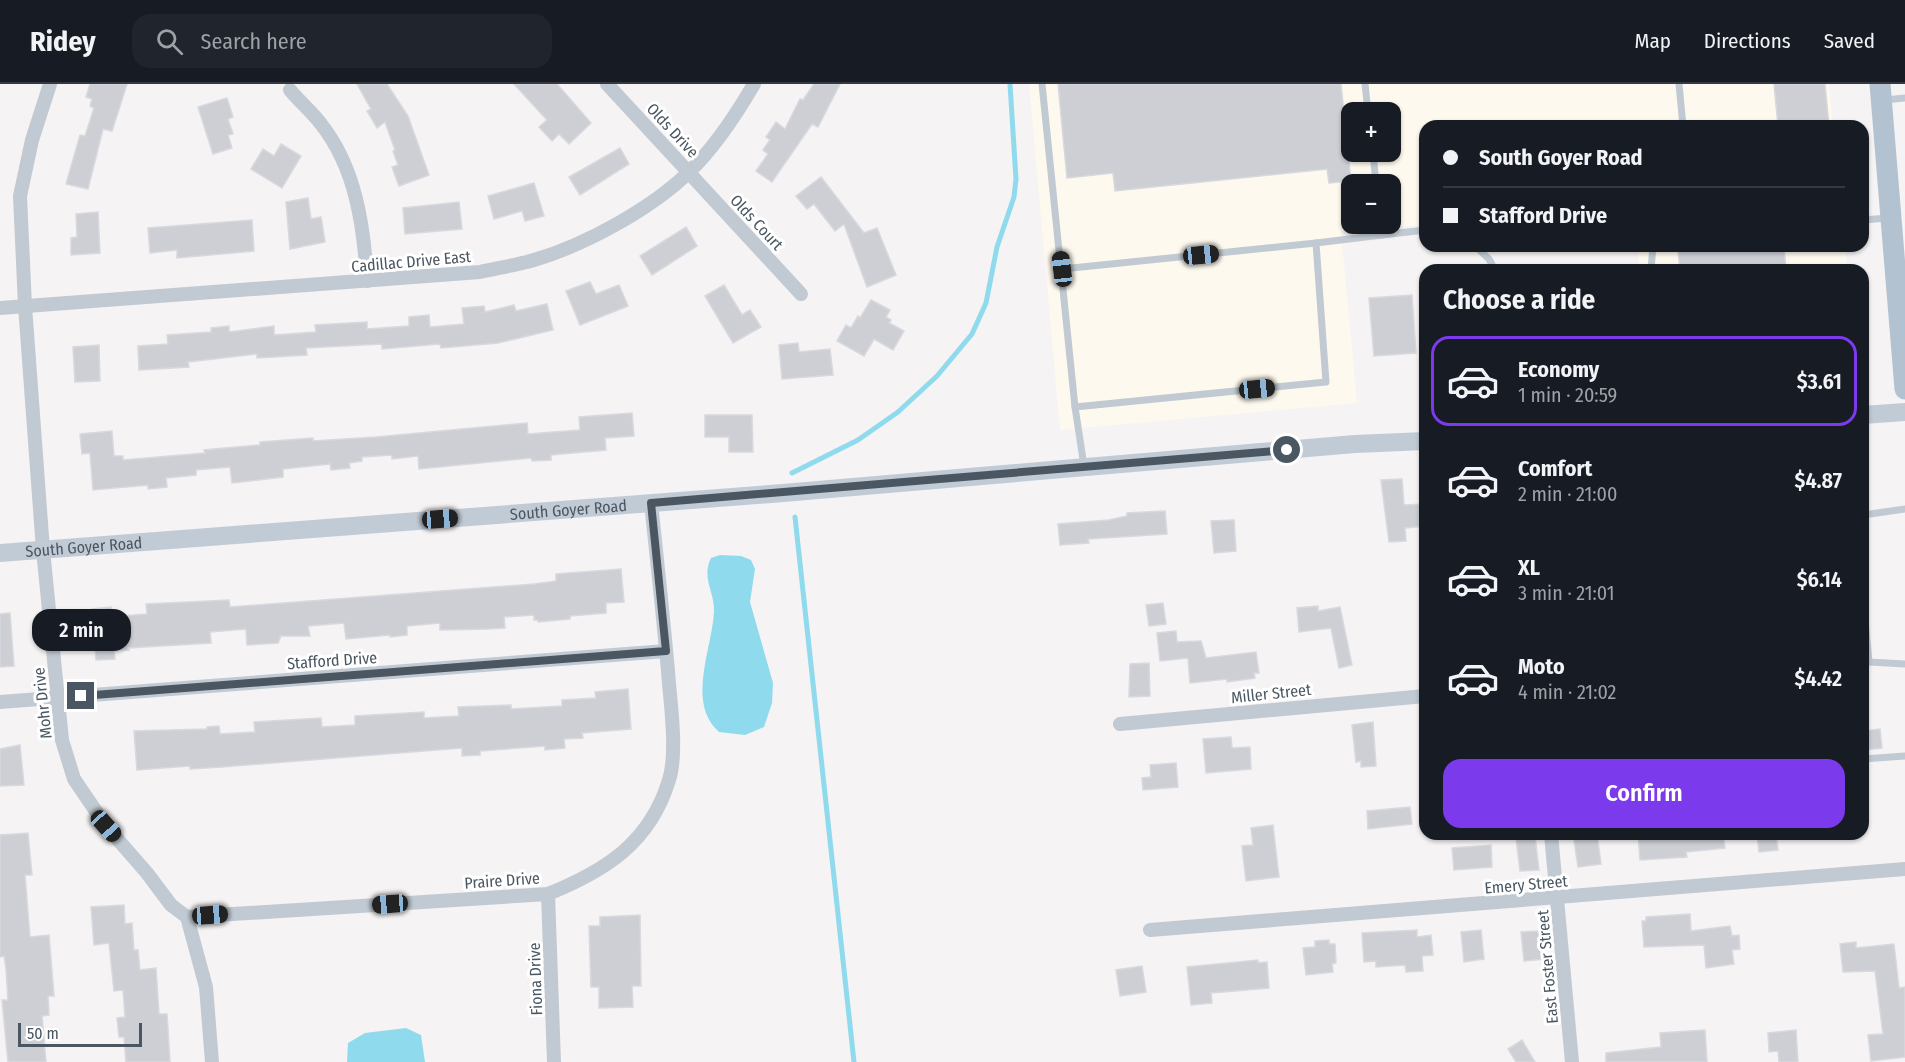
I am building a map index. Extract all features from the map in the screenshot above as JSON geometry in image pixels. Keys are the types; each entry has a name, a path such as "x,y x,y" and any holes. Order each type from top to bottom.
{"main road":[{"path":"1881,92 1891,218 1901,303 1905,389"}],"street":[{"name":"Mohr Drive","path":"50,84 32,140 20,196 25,306 43,550 62,740 74,779 106,826 171,905 187,917"},
{"name":"Olds Drive","path":"608,84 689,172"},
{"name":"Cadillac Drive East","path":"0,308 480,272 535,260 600,233 659,196 689,172 733,119 754,84"},
{"path":"290,90 322,125 347,169 360,216 367,281"},
{"name":"Olds Court","path":"689,172 801,294"},
{"path":"1869,415 1905,412"},
{"name":"South Goyer Road","path":"0,553 651,503 1355,444 1419,441"},
{"name":"Praire Drive","path":"187,917 548,894 588,878 622,855 652,818 670,779 672,732 651,503"},
{"name":"Stafford Drive","path":"0,702 666,651"},
{"name":"Miller Street","path":"1120,724 1419,697"},
{"name":"East Foster Street","path":"1552,840 1572,1062"},
{"name":"Emery Street","path":"1150,930 1905,869"},
{"name":"Fiona Drive","path":"548,894 554,1062"},
{"path":"187,917 206,987 212,1062"}],"lane":[{"path":"1042,84 1075,407 1084,467"},
{"path":"1365,84 1367,102"},
{"path":"1679,84 1682,120"},
{"path":"1881,92 1905,98"},
{"path":"1869,220 1891,218"},
{"path":"1062,269 1419,231"},
{"path":"1075,407 1326,382 1316,243"},
{"path":"1481,252 1492,264"},
{"path":"1869,514 1905,509"},
{"path":"1869,660 1905,664"},
{"path":"1869,759 1905,756"}],"shaded area":[{"path":"1029,84 1829,84 1832,120 1419,120 1419,225 1401,227 1401,174 1341,174 1341,234 1357,403 1060,430"},
{"path":"1638,252 1846,252 1846,264 1639,264"}],"water":[{"path":"720,555 741,556 751,560 755,569 750,602 773,683 772,703 764,727 745,735 719,732 709,720 704,706 703,675 714,612 707,572 711,558"},
{"path":"406,1028 421,1035 425,1062 347,1062 348,1043 365,1033"}],"building":[{"path":"90,84 127,84 112,131 103,129 88,189 66,184 80,135 85,136 94,108 90,106 92,99 86,97"},
{"path":"357,84 387,84 408,116 429,175 399,186 392,167 398,165 393,151 395,150 385,122 377,128 367,111 371,109"},
{"path":"514,84 557,84 591,123 569,144 559,134 552,141 539,127 547,120"},
{"path":"814,84 840,84 818,127 812,124 772,182 756,171 768,154 763,150 770,140 766,137 776,122 785,129 800,99 803,100"},
{"path":"1058,84 1341,84 1343,102 1341,102 1341,162 1349,162 1350,174 1341,174 1341,182 1329,183 1327,169 1115,191 1113,173 1067,178"},
{"path":"1774,84 1825,84 1828,120 1777,120"},
{"path":"227,98 233,117 228,119 233,134 228,135 232,148 213,154 198,107"},
{"path":"281,144 301,156 282,188 251,169 263,149 274,156"},
{"path":"620,148 629,164 580,195 569,177"},
{"path":"821,177 864,233 877,228 896,275 867,287 844,224 835,231 814,204 807,209 796,196"},
{"path":"534,183 544,216 525,221 522,211 494,219 488,196"},
{"path":"308,198 311,219 321,217 325,242 290,249 286,202"},
{"path":"459,202 462,229 405,234 403,208"},
{"path":"98,212 100,253 71,255 71,238 77,237 76,214"},
{"path":"252,220 254,251 177,258 177,250 150,253 148,228"},
{"path":"686,227 697,246 652,275 640,256"},
{"path":"1678,252 1784,252 1786,264 1679,264"},
{"path":"590,282 596,294 619,285 628,306 580,325 566,291"},
{"path":"724,285 742,315 750,310 761,327 733,343 705,296"},
{"path":"1412,295 1416,353 1374,356 1369,298"},
{"path":"871,300 890,310 886,317 891,320 889,323 904,331 893,350 874,339 864,356 837,341 846,325 851,328"},
{"path":"547,304 553,330 498,343 441,348 440,344 382,349 382,344 306,348 307,355 257,358 257,354 188,362 189,367 139,370 138,346 168,344 167,335 211,332 211,328 229,326 229,332 274,326 274,335 316,332 315,325 367,322 367,329 409,326 409,317 429,315 430,327 464,324 462,308 484,306 485,312 514,305 516,311"},
{"path":"798,343 799,352 830,349 833,375 782,379 779,345"},
{"path":"99,345 100,381 75,382 73,347"},
{"path":"632,413 634,436 605,438 606,450 551,455 551,460 532,461 531,458 419,469 418,456 392,459 392,455 362,457 362,461 349,463 350,468 331,470 330,464 283,469 283,477 232,483 230,467 196,470 196,475 166,478 167,487 148,489 148,485 93,490 90,453 82,454 80,434 112,431 114,456 123,456 123,460 205,453 204,450 260,445 260,442 376,437 527,423 528,434 580,430 579,417"},
{"path":"705,415 752,415 753,452 729,452 729,437 705,437"},
{"path":"1402,479 1404,505 1419,504 1419,527 1405,528 1406,541 1389,542 1381,480"},
{"path":"1165,511 1167,534 1088,539 1089,543 1060,545 1058,524 1109,520 1127,516 1127,513"},
{"path":"1234,520 1236,551 1214,553 1211,521"},
{"path":"621,569 624,602 606,603 606,613 538,622 534,620 534,615 504,617 505,628 440,630 440,623 407,626 407,635 346,639 344,623 308,626 310,636 281,636 278,643 247,645 246,629 210,632 211,643 128,648 129,650 114,651 115,659 96,660 92,609 111,607 112,617 147,614 146,604 229,600 230,607 534,584 556,581 556,574"},
{"path":"1163,603 1166,624 1149,626 1146,605"},
{"path":"1318,606 1318,611 1340,607 1352,665 1339,668 1331,628 1299,632 1297,608"},
{"path":"10,613 14,666 0,667 0,614"},
{"path":"1176,631 1177,642 1201,641 1206,658 1256,652 1259,673 1254,673 1255,678 1227,682 1227,679 1190,683 1188,658 1160,661 1157,633"},
{"path":"1149,663 1150,696 1129,697 1130,664"},
{"path":"628,689 631,729 582,733 583,738 564,739 565,748 545,750 545,746 480,751 480,755 462,756 462,748 222,767 190,769 190,766 137,770 134,731 207,729 207,727 219,726 220,734 255,732 254,722 321,718 322,727 355,725 355,716 424,712 424,718 459,716 458,707 511,705 511,709 562,706 562,700 596,698 595,692"},
{"path":"1373,722 1376,766 1361,767 1361,761 1356,762 1352,725"},
{"path":"1880,729 1882,748 1869,749 1869,730"},
{"path":"1231,737 1232,748 1250,747 1251,769 1206,773 1203,739"},
{"path":"20,745 24,785 0,786 0,749"},
{"path":"1176,763 1178,787 1143,790 1142,778 1151,777 1150,765"},
{"path":"1410,807 1412,824 1368,829 1367,811"},
{"path":"1273,825 1279,877 1246,881 1242,846 1253,845 1251,828"},
{"path":"28,833 32,875 25,875 30,937 49,935 54,996 48,996 49,1015 42,1016 46,1062 8,1062 2,1000 8,1000 6,969 4,956 0,957 0,835"},
{"path":"1516,840 1535,840 1539,870 1520,871"},
{"path":"1574,840 1598,840 1601,864 1578,867"},
{"path":"1638,840 1724,840 1725,848 1686,852 1687,857 1640,860"},
{"path":"1758,840 1777,840 1778,850 1759,852"},
{"path":"1491,845 1492,867 1454,870 1452,848"},
{"path":"124,905 125,924 132,923 134,950 138,950 140,970 156,968 159,1014 167,1014 170,1062 126,1062 124,1037 119,1037 117,1018 125,1017 123,990 114,991 109,943 94,945 91,907"},
{"path":"1690,914 1691,931 1730,926 1732,936 1739,935 1740,949 1732,950 1734,964 1706,968 1704,945 1644,947 1642,921 1646,921 1646,917"},
{"path":"640,915 641,986 632,986 633,1007 599,1008 599,987 591,987 589,926 600,926 600,917"},
{"path":"1417,930 1417,937 1431,935 1433,955 1422,956 1423,971 1406,972 1405,965 1376,967 1376,961 1364,962 1362,933"},
{"path":"1481,930 1484,959 1464,962 1461,932"},
{"path":"1541,931 1544,959 1524,961 1521,932"},
{"path":"1329,940 1329,944 1335,944 1336,963 1332,964 1333,972 1306,975 1303,948 1315,947 1315,941"},
{"path":"1856,942 1856,948 1894,944 1899,988 1905,987 1905,1057 1871,1061 1868,1035 1883,1034 1875,971 1843,972 1840,944"},
{"path":"1258,960 1258,963 1267,962 1269,988 1211,993 1212,1003 1191,1005 1187,967"},
{"path":"1142,966 1146,992 1120,996 1116,970"},
{"path":"1705,1030 1707,1062 1606,1062 1606,1053 1661,1047 1660,1033"},
{"path":"1796,1030 1798,1062 1779,1062 1778,1051 1769,1052 1768,1033"},
{"path":"1522,1040 1535,1062 1516,1062 1508,1049"}],"waterway":[{"path":"792,473 858,440 898,412 937,376 972,334 986,303 997,247 1014,197 1016,179 1010,84"},
{"path":"795,517 854,1062"}],"route":[{"path":"81,696 666,651 651,503 1287,450"}]}
